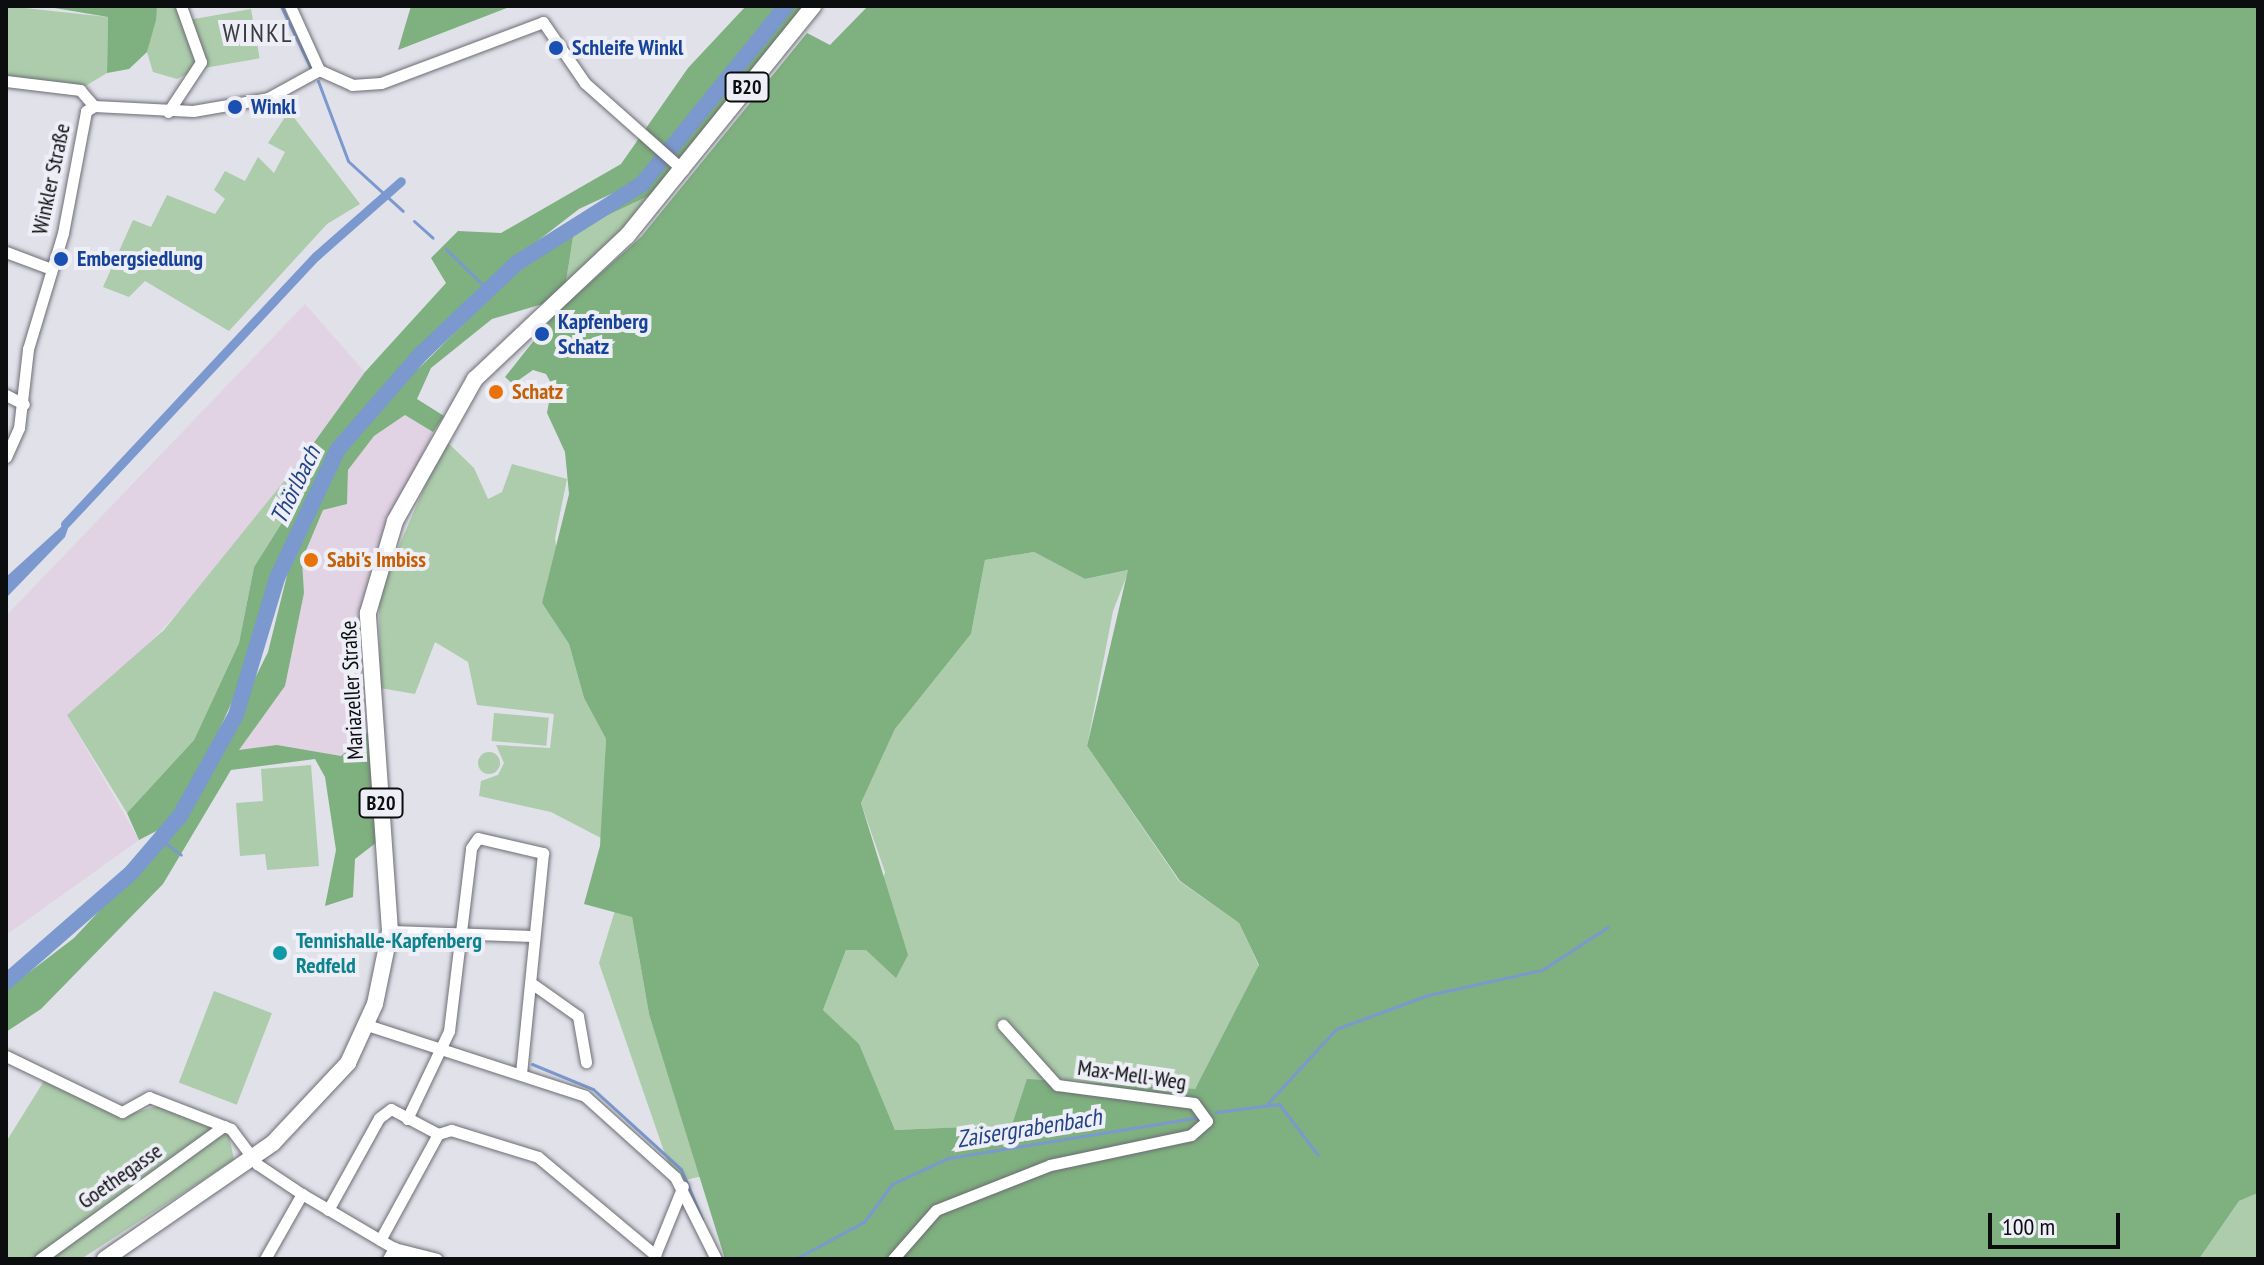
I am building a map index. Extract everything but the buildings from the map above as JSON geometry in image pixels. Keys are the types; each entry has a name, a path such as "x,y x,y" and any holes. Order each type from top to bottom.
{"main road":[{"name":"Mariazeller Straße","path":"105,1259 252,1158 322,1098 367,1025 390,931 368,613 395,521 475,379 627,236 813,6"}],"street":[{"path":"168,112 201,62 181,6"},
{"path":"290,6 319,70 352,85 381,83 543,22 585,83 682,168"},
{"name":"Winkler Straße","path":"6,457 24,404 28,349 51,269 86,111 94,106 168,112 268,98 319,70"},
{"path":"6,81 80,90 94,106"},
{"path":"6,252 51,269"},
{"path":"6,395 24,404"},
{"path":"407,1119 443,1049 458,992 461,933 478,838 542,850 534,936 534,985 521,1073"},
{"path":"390,931 534,936"},
{"path":"534,985 578,1016 586,1062"},
{"path":"367,1025 585,1096 683,1186 716,1259"},
{"name":"Max-Mell-Weg","path":"893,1259 936,1210 1050,1165 1191,1135 1207,1121 1194,1103 1057,1085 1003,1025"},
{"path":"6,1056 122,1112 149,1097 224,1126 252,1158 302,1194 380,1240 391,1254 407,1259"},
{"path":"328,1210 379,1118 391,1109 438,1134 462,1129 501,1142 568,1177 655,1255 683,1186"},
{"name":"Goethegasse","path":"40,1259 224,1126"},
{"path":"380,1240 438,1134"},
{"path":"265,1259 302,1194"},
{"path":"391,1254 437,1259"}],"shaded area":[{"path":"305,304 365,372 232,554 115,680 67,715 139,840 6,935 6,616"},
{"path":"405,415 433,432 365,594 368,732 341,756 238,751 285,686 304,593 302,560 323,509 347,504 348,470 374,436"}],"green space":[{"path":"6,6 108,17 107,73 82,88 6,77"},
{"path":"43,6 157,6 147,52 129,69 107,73 108,17"},
{"path":"157,6 177,6 194,38 197,69 177,79 153,72 147,52"},
{"path":"411,6 512,6 398,50"},
{"path":"746,6 778,6 637,182 579,209 513,260 334,446 275,566 239,686 204,764 166,826 139,840 127,813 194,740 239,643 254,567 317,467 302,459 365,372 446,283 431,258 458,231 501,233 621,164 688,68"},
{"path":"793,6 805,6 657,192 574,231 565,288 546,303 492,319 431,368 417,399 444,416 433,432 405,415 374,436 348,470 347,504 323,510 302,560 304,593 285,686 239,750 277,745 341,756 368,732 377,842 355,859 353,897 325,906 336,850 325,777 315,759 231,770 163,884 41,1009 6,1032 6,990 74,938 186,818 268,652 296,539 335,464 394,393 505,283 569,231 645,186"},
{"path":"868,6 2258,6 2258,1193 2239,1201 2199,1259 725,1259 649,1014 632,917 584,904 600,846 606,739 584,698 569,644 542,603 569,494 565,452 547,413 552,385 546,374 533,370 513,384 505,377 555,314 641,237 807,33 830,45","holes":["1034,552 1085,579 1128,570 1087,746 1180,881 1239,923 1259,965 1195,1089 1027,1079 1012,1125 895,1130 859,1044 823,1010 846,950 866,950 896,978 908,955 861,803 895,729 971,634 985,560"]},
{"path":"251,9 260,58 200,69 191,20"},
{"path":"289,111 360,204 327,224 229,331 145,281 129,297 103,287 133,220 151,227 167,195 215,214 225,199 214,190 225,171 245,181 258,157 274,173 285,152 268,143"},
{"path":"657,192 632,226 565,288 574,231"},
{"path":"445,440 474,468 488,499 502,492 512,464 567,479 555,538 558,561 542,603 569,644 584,698 606,739 601,838 551,812 479,796 481,781 498,775 504,763 496,745 550,748 554,714 477,705 468,662 435,642 415,694 380,688 379,592"},
{"path":"302,459 317,467 254,567 239,643 194,740 127,813 67,715 164,630"},
{"path":"1034,552 1085,579 1129,570 1113,611 1087,746 1179,881 1239,923 1259,966 1195,1089 1012,1125 895,1130 859,1045 823,1010 846,950 866,950 885,872 861,803 895,729 971,634 985,560"},
{"path":"494,713 549,718 546,746 492,741"},
{"path":"485,752 493,752 500,763 493,774 485,774 478,767 478,759"},
{"path":"311,765 319,866 267,870 265,854 240,856 236,803 263,801 261,769"},
{"path":"616,907 632,917 649,1014 703,1176 685,1180 668,1163 599,963"},
{"path":"214,991 272,1013 237,1105 179,1082"},
{"path":"44,1081 123,1116 160,1105 214,1126 229,1135 234,1160 81,1259 6,1259 6,1142"},
{"path":"2258,1193 2258,1259 2199,1259 2239,1201"}],"water":[{"path":"72,517 65,537 6,598 6,577"}],"waterway":[{"path":"281,6 311,69"},
{"name":"Thörlbach","path":"6,982 132,872 180,816 236,715 277,578 338,449 421,354 517,263 642,184 786,6"},
{"path":"318,81 348,161 403,211"},
{"path":"65,524 316,256 401,181"},
{"path":"414,221 433,238"},
{"path":"446,249 488,290"},
{"name":"Zaisergrabenbach","path":"160,839 181,855"},
{"path":"1268,1103 1336,1029 1428,995 1542,970 1608,927"},
{"name":"Zaisergrabenbach","path":"532,1064 593,1089 681,1169 702,1219"},
{"name":"Zaisergrabenbach","path":"1216,1112 1279,1104 1318,1155"},
{"name":"Zaisergrabenbach","path":"795,1259 864,1222 892,1184 948,1158 1201,1117"}],"place":[{"name":"Schleife Winkl","path":"556,48"},
{"name":"Winkl","path":"235,107"},
{"name":"Embergsiedlung","path":"61,259"},
{"name":"Kapfenberg Schatz","path":"542,334"},
{"name":"Schatz","path":"496,392"},
{"name":"Sabi's Imbiss","path":"311,560"},
{"name":"Tennishalle-Kapfenberg Redfeld","path":"280,953"}],"district":[{"name":"WINKL","path":"258,33"}]}
